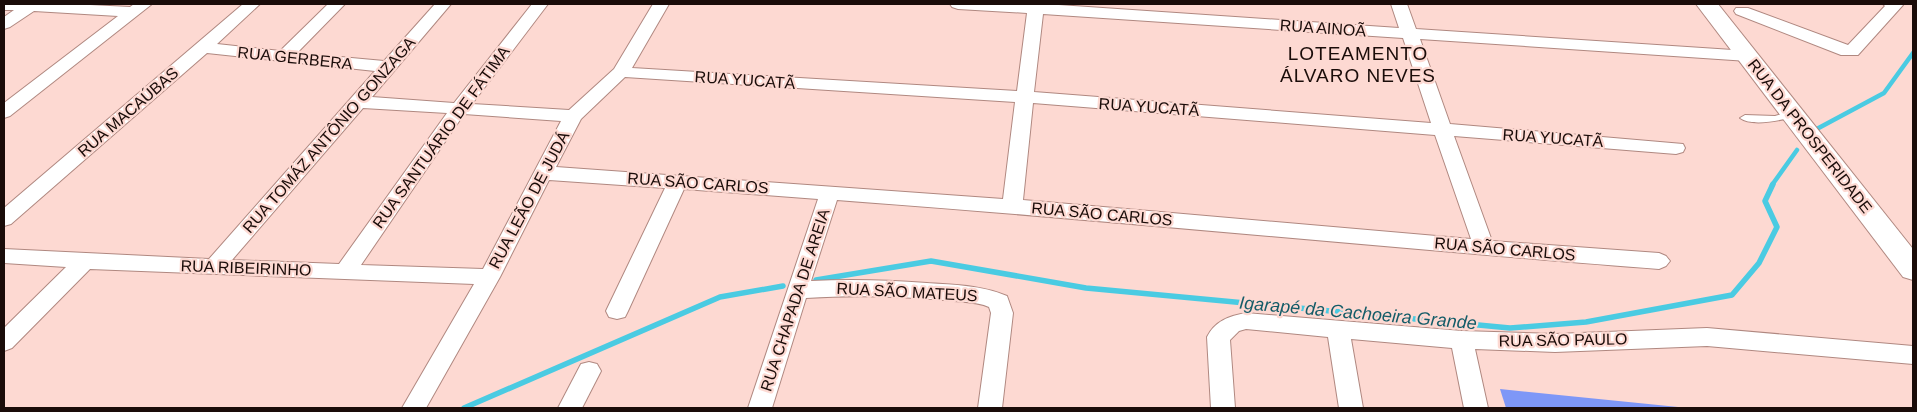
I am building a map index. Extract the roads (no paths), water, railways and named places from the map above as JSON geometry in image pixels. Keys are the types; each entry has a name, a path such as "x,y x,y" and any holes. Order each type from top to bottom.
{"street":[{"path":"4,4 139,8"},
{"name":"RUA MACAÚBAS","path":"4,219 252,4"},
{"path":"283,57 337,4"},
{"name":"RUA TOMÁZ ANTÔNIO GONZAGA","path":"214,267 443,4"},
{"name":"RUA SANTUÁRIO DE FÁTIMA","path":"345,272 459,109 540,4"},
{"name":"RUA LEÃO DE JUDÁ","path":"414,408 489,277 573,116 621,72 661,4"},
{"name":"RUA AINOÃ","path":"958,4 1036,6 1411,34 1748,56"},
{"path":"1399,4 1445,130 1484,248"},
{"name":"RUA DA PROSPERIDADE","path":"1707,4 1913,269"},
{"path":"1742,11 1847,51 1852,51 1894,4"},
{"path":"4,24 32,5"},
{"path":"1012,206 1036,6"},
{"path":"4,112 139,8"},
{"name":"RUA GERBERA","path":"203,48 388,67"},
{"name":"RUA YUCATÃ","path":"621,72 1025,97 1676,148"},
{"path":"359,102 573,116"},
{"name":"RUA SÃO CARLOS","path":"544,173 1012,206 1484,248 1659,261"},
{"path":"617,310 678,181"},
{"name":"RUA CHAPADA DE AREIA","path":"760,408 799,282 830,192"},
{"name":"RUA RIBEIRINHO","path":"4,256 214,267 489,277"},
{"path":"4,342 85,261"},
{"name":"RUA SÃO MATEUS","path":"799,282 836,287 896,288 985,296 999,302 1002,313 990,408"},
{"name":"RUA SÃO PAULO","path":"1223,408 1218,337 1232,324 1246,321 1462,340 1555,343 1707,337 1913,355"},
{"path":"1338,328 1351,408"},
{"path":"1462,340 1476,408"},
{"path":"570,408 589,371"}],"lane":[{"path":"1745,118 1775,119 1795,116"}],"waterway":[{"name":"Igarapé da Cachoeira Grande","path":"1813,131 1884,93 1913,53"},
{"name":"Igarapé da Cachoeira Grande","path":"1772,185 1797,150"},
{"name":"Igarapé da Cachoeira Grande","path":"816,280 931,261 1086,288 1510,328 1586,322 1732,295 1759,263 1777,227 1765,201 1773,184"},
{"name":"Igarapé da Cachoeira Grande","path":"464,408 720,297 783,286"}],"district":[{"name":"LOTEAMENTO ÁLVARO NEVES","path":"1358,64"}]}
